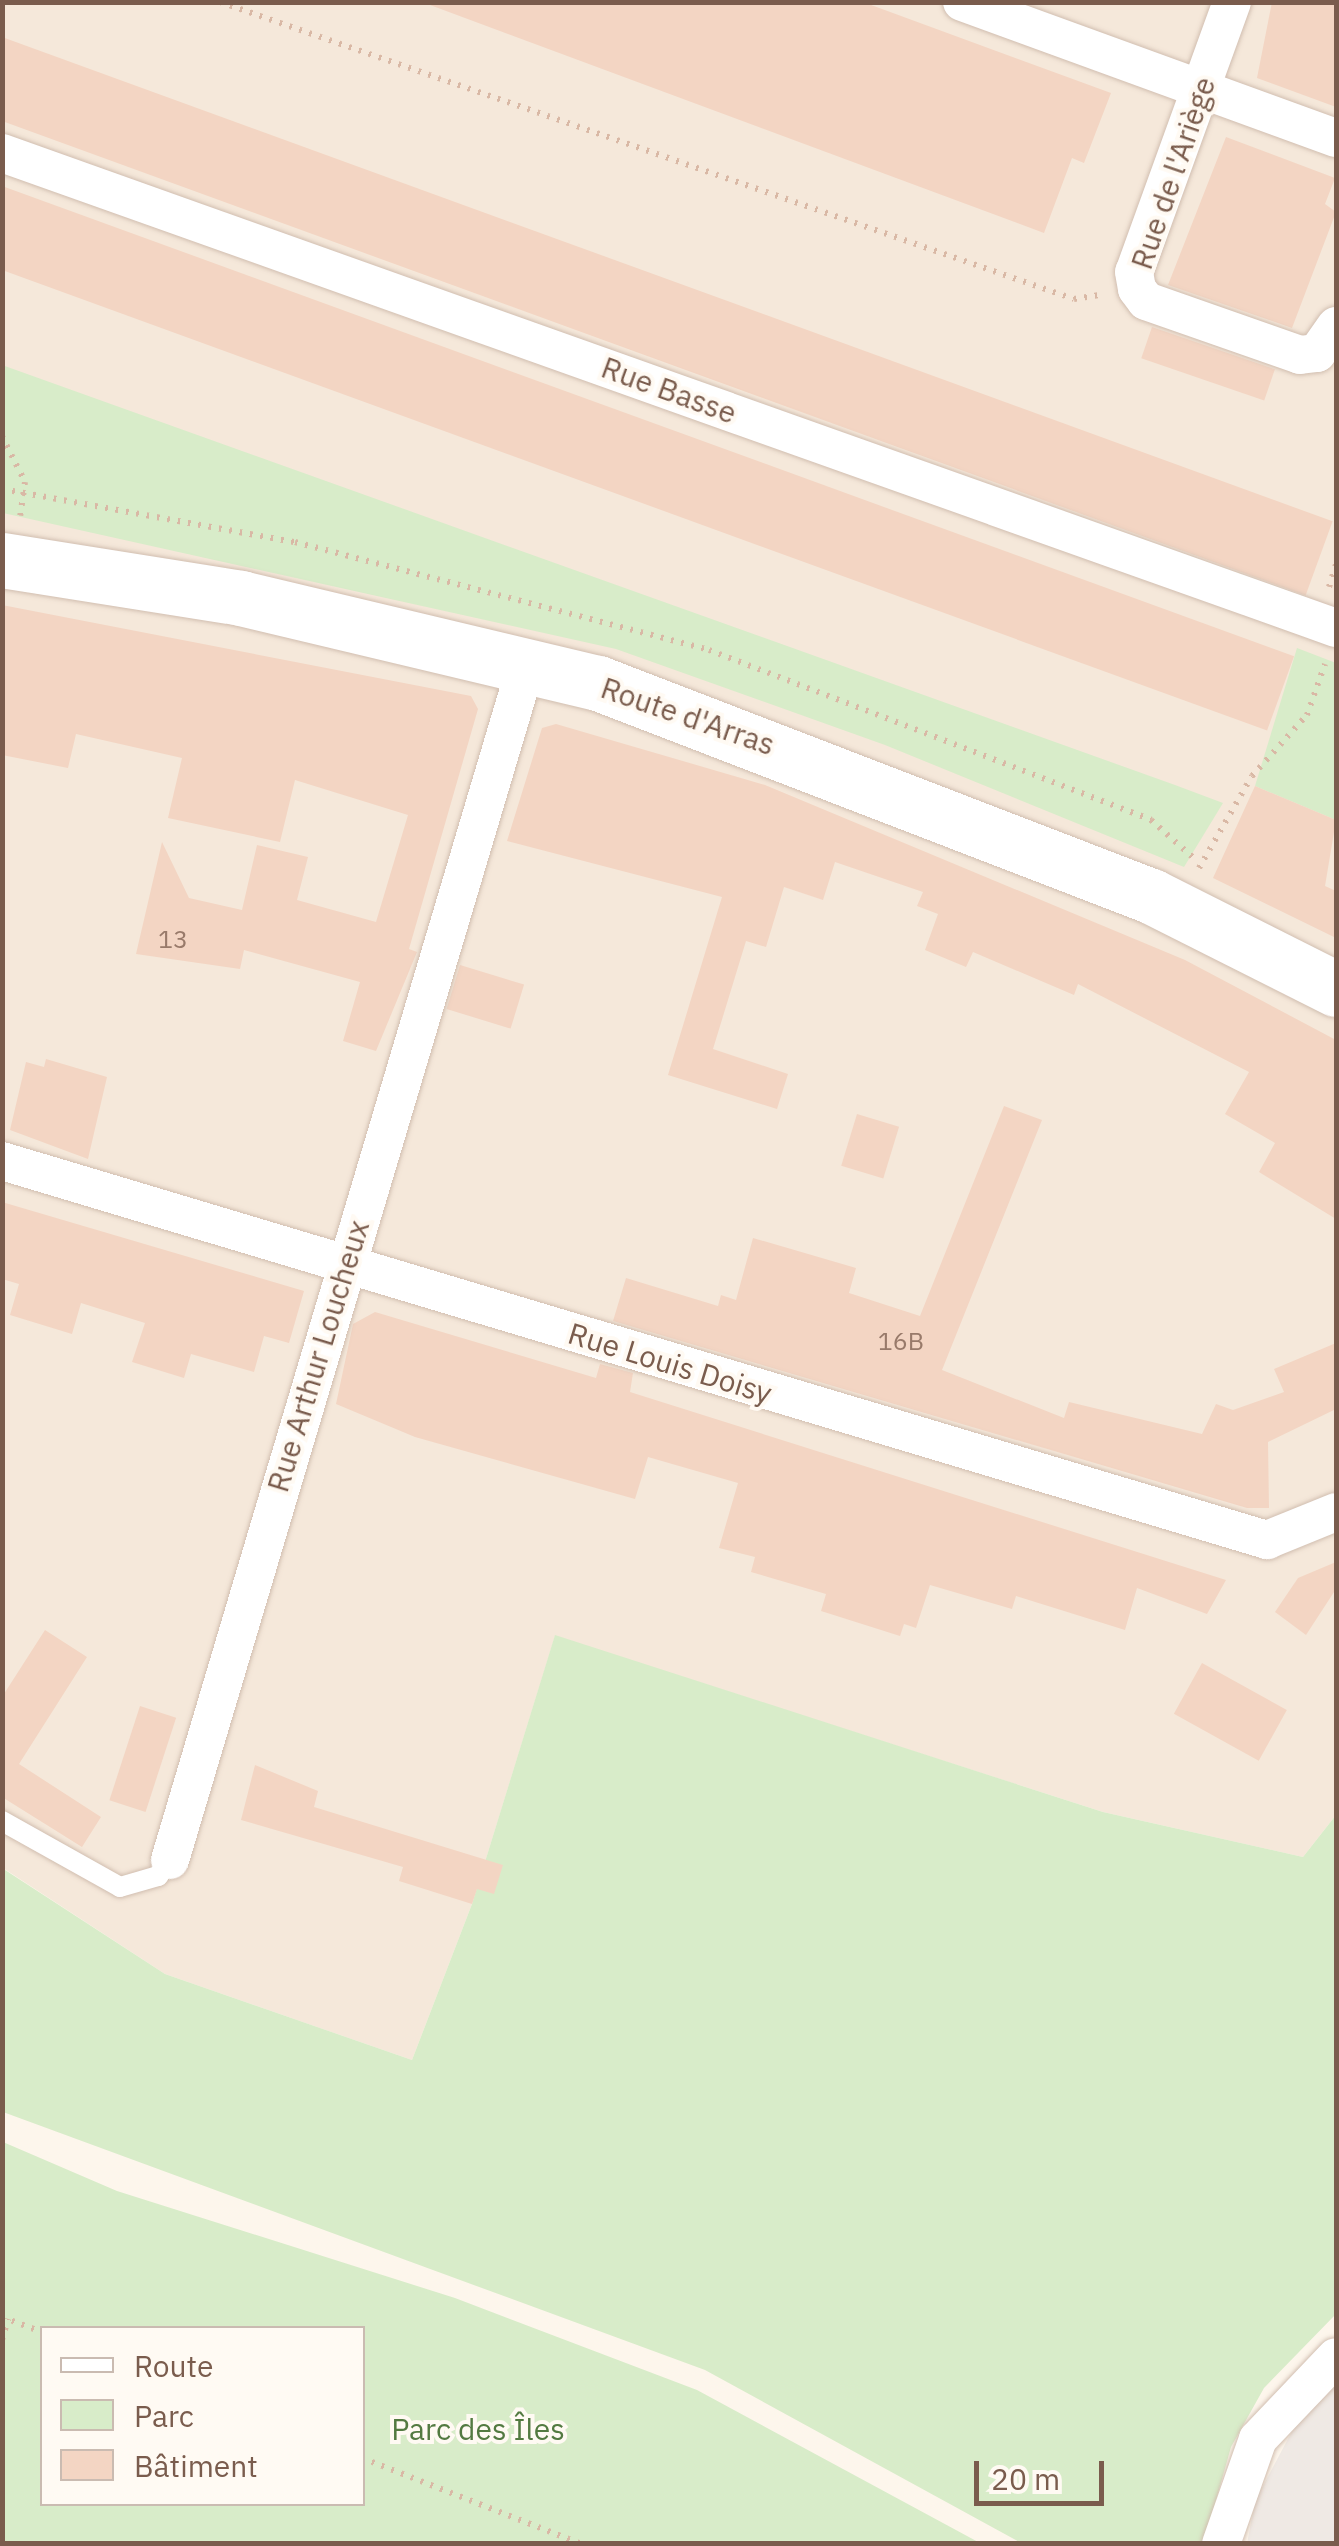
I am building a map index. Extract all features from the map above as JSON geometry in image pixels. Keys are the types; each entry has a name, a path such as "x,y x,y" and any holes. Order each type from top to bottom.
{"main road":[{"name":"Route d'Arras","path":"8,560 241,598 598,683 825,764 1150,896 1336,988"}],"street":[{"path":"962,2 1336,138"},
{"name":"Rue de l'Ariège","path":"1232,2 1134,272 1137,288 1146,301 1300,356 1317,353 1336,326"},
{"name":"Rue Basse","path":"2,152 1334,638"},
{"name":"Rue Arthur Loucheux","path":"170,1860 526,666"},
{"name":"Rue Louis Doisy","path":"2,1162 1267,1540 1336,1512"},
{"path":"1221,2544 1258,2440 1336,2358"}],"lane":[{"name":"Rue Arthur Loucheux","path":"2,1820 120,1887 158,1876 170,1860"}],"path":[{"path":"220,2 1074,299 1137,288"},
{"path":"2,436 25,482 8,560"},
{"path":"1150,896 1164,868 1192,879 1252,776 1307,715 1334,638"},
{"path":"2,2340 5,2318 40,2331"},
{"path":"365,2459 582,2544"}],"shaded area":[{"path":"2,3 1336,3 1336,1815 1303,1857 1103,1812 555,1636 472,1904 412,2060 165,1974 3,1868"},
{"path":"1336,2381 1336,2543 1247,2544 1255,2501 1298,2420"}],"green space":[{"path":"2,365 1223,803 1184,867 885,745 616,649 3,513"},
{"path":"1297,648 1336,663 1336,820 1255,786"},
{"path":"555,1635 1103,1812 1303,1857 1336,1815 1336,2314 1264,2388 1231,2447 1204,2543 1021,2543 705,2370 3,2112 2,1868 165,1974 412,2060 472,1904"},
{"name":"Parc des Îles","path":"3,2142 117,2191 455,2298 697,2390 980,2543 3,2543"}],"building":[{"path":"422,2 863,2 1111,93 1084,163 1072,158 1044,233"},
{"path":"1272,2 1336,2 1336,107 1257,78"},
{"path":"2,37 1333,521 1306,596 2,121"},
{"path":"1226,137 1335,178 1325,204 1336,212 1292,328 1168,285"},
{"path":"2,186 1294,656 1267,731 2,270"},
{"path":"1152,327 1275,369 1264,401 1141,358"},
{"path":"2,605 471,696 478,709 409,949 417,952 376,1051 343,1041 360,982 244,950 240,969 136,954 162,842 189,898 242,910 257,845 308,857 297,900 376,922 408,815 295,780 280,842 168,818 182,758 76,734 68,768 2,755"},
{"path":"556,724 765,785 1185,960 1336,1040 1336,1219 1259,1172 1275,1143 1225,1114 1249,1072 1078,984 1074,995 973,952 966,967 925,950 938,914 917,906 923,892 835,862 823,900 784,887 766,947 746,941 713,1049 788,1074 777,1109 668,1075 722,897 507,841 542,728"},
{"path":"1255,786 1336,820 1325,886 1336,891 1336,938 1213,878"},
{"path":"460,965 524,985 511,1029 447,1009"},
{"path":"46,1059 107,1077 88,1159 10,1130 26,1062 44,1067"},
{"path":"1004,1106 1042,1120 942,1370 1064,1418 1069,1402 1202,1434 1216,1404 1233,1410 1284,1392 1274,1369 1336,1343 1336,1409 1268,1442 1269,1508 1247,1508 613,1321 626,1278 718,1306 721,1295 736,1300 753,1238 856,1268 849,1293 920,1316"},
{"path":"857,1114 899,1127 883,1179 841,1166"},
{"path":"2,1202 304,1291 289,1343 264,1336 254,1372 191,1354 184,1378 132,1362 145,1323 81,1303 72,1334 10,1315 19,1284 2,1279"},
{"path":"375,1312 596,1378 600,1364 633,1373 630,1392 1226,1580 1207,1614 1137,1588 1125,1630 1016,1596 1012,1609 930,1585 916,1628 904,1624 900,1636 821,1611 826,1594 751,1572 755,1557 719,1548 738,1483 648,1457 635,1499 415,1437 336,1404 353,1324"},
{"path":"1336,1562 1336,1589 1306,1635 1275,1612 1298,1578"},
{"path":"45,1630 87,1657 19,1764 101,1817 82,1847 2,1797 2,1697"},
{"path":"1202,1663 1287,1710 1259,1761 1174,1714"},
{"path":"140,1706 176,1718 146,1812 109,1800"},
{"path":"255,1765 318,1791 314,1807 503,1865 494,1894 477,1889 472,1904 399,1881 403,1867 241,1820"}]}
